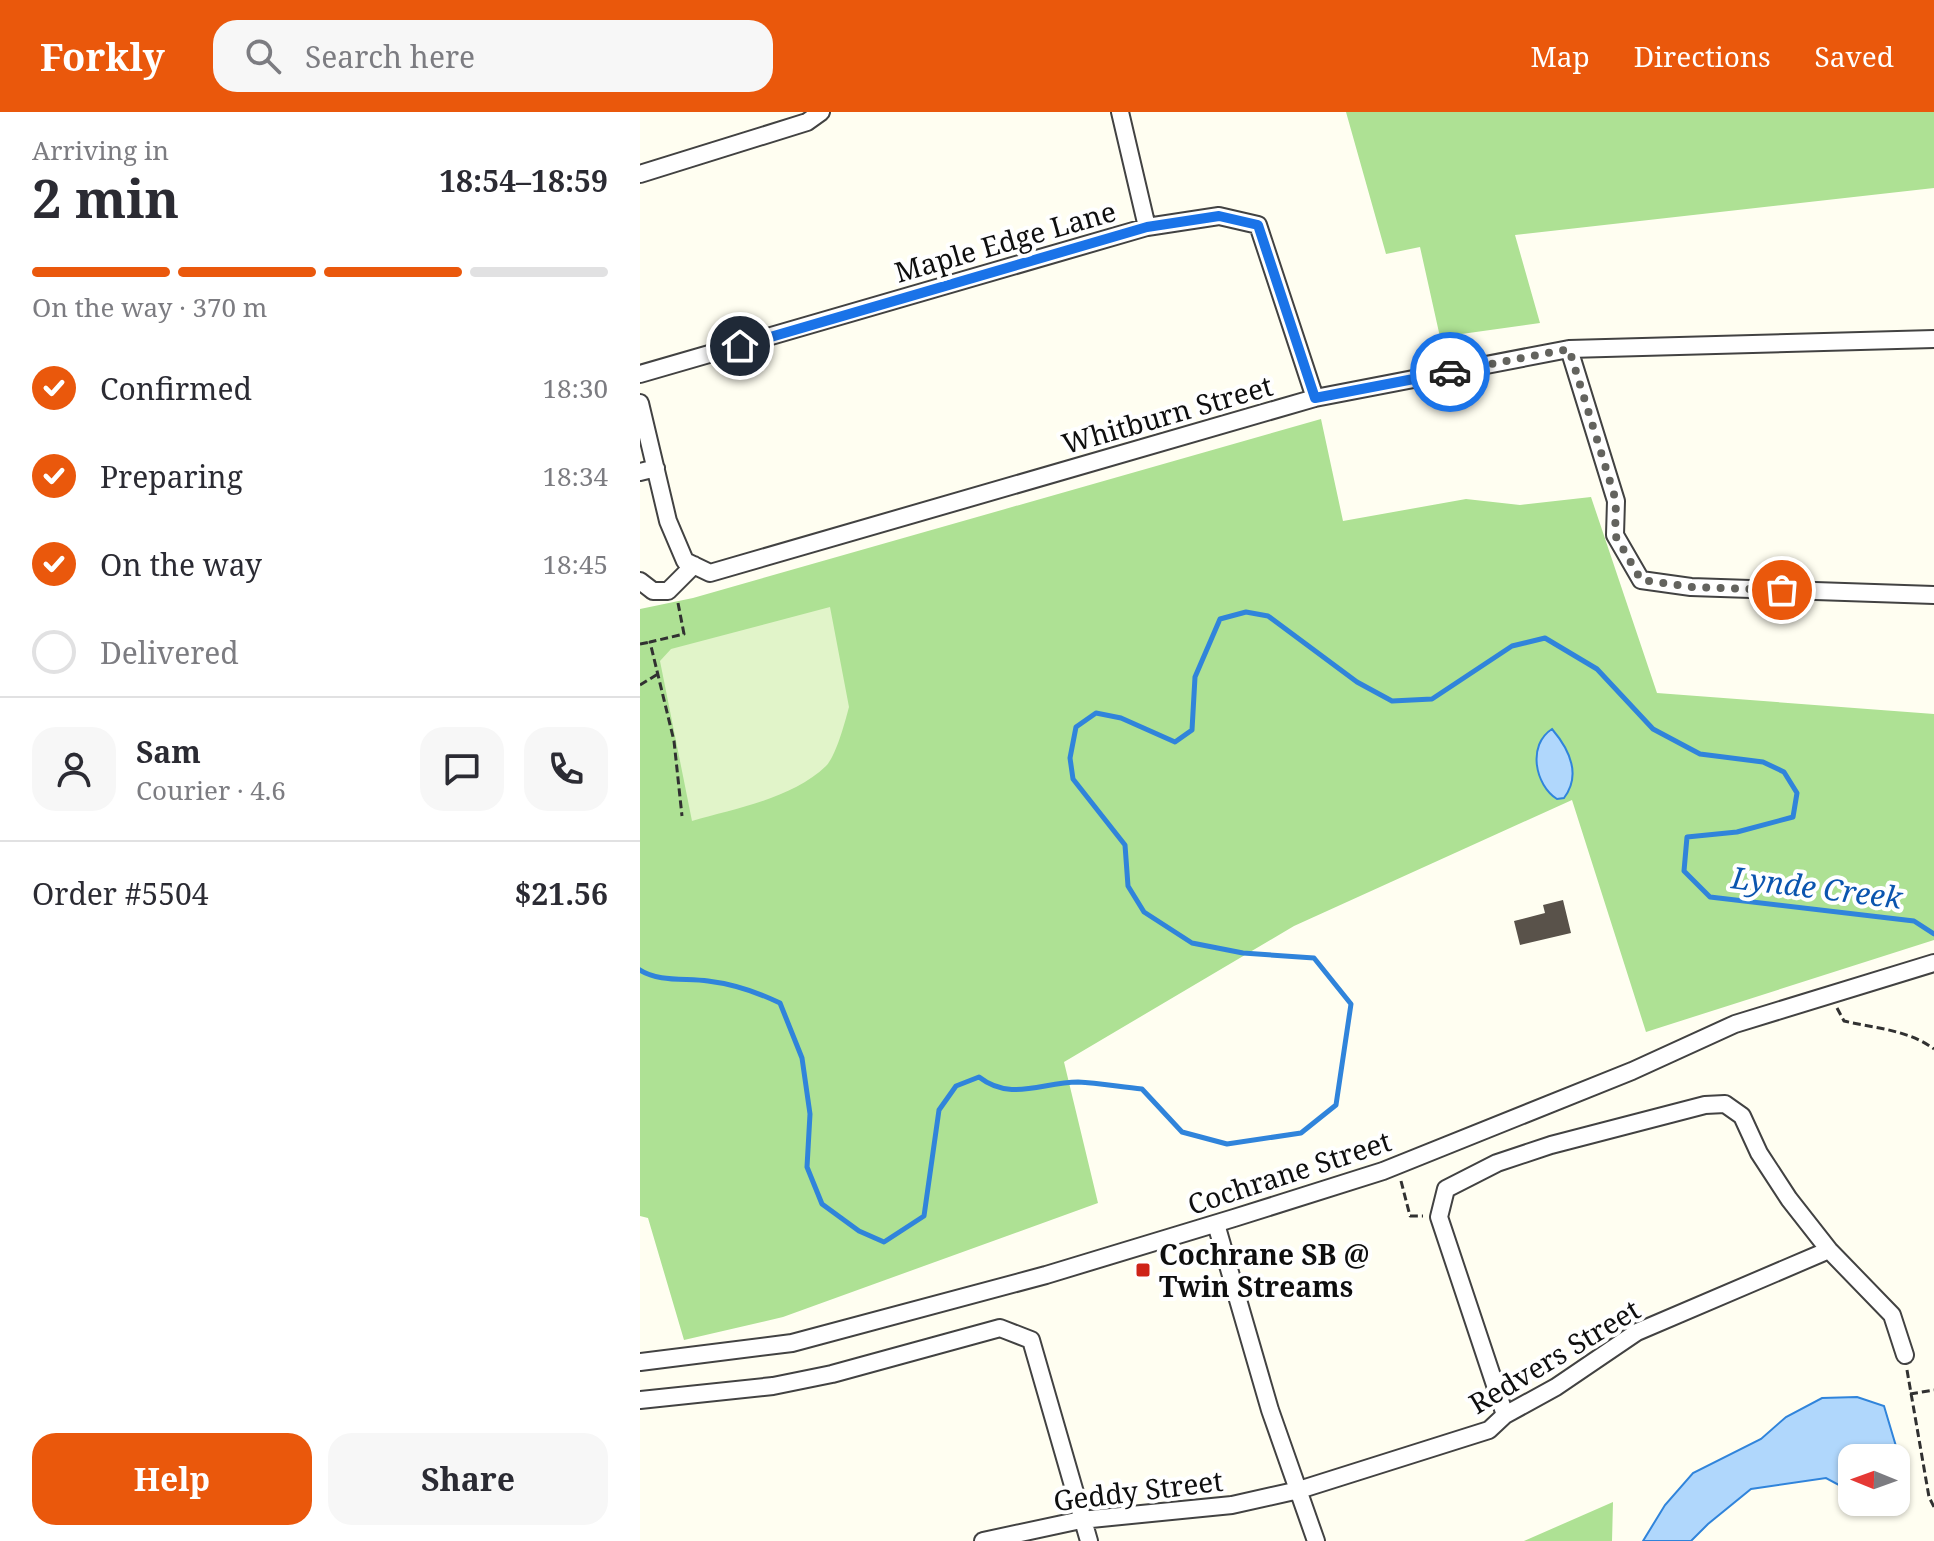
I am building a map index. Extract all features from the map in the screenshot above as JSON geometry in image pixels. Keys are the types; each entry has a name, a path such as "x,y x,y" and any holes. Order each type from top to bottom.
{"street":[{"path":"640,174 807,122 821,112"},
{"path":"1120,112 1147,227"},
{"name":"Maple Edge Lane","path":"640,374 1147,227 1219,216 1258,225 1315,398"},
{"name":"Whitburn Street","path":"694,565 710,573 1315,398 1569,349 1934,339"},
{"path":"1569,349 1616,501 1615,535 1641,580 1691,587 1934,595"},
{"path":"640,403 648,470 685,561 694,565 668,591 653,591 640,581"},
{"name":"Cochrane Street","path":"640,1362 792,1343 1046,1275 1216,1224 1396,1165 1632,1071 1735,1024 1928,965"},
{"path":"1505,1415 1439,1217 1446,1189 1497,1163 1705,1105 1725,1104 1742,1116 1759,1153 1789,1199 1829,1250 1892,1315 1905,1355"},
{"path":"1216,1224 1270,1410 1316,1541"},
{"name":"Redvers Street","path":"1299,1490 1489,1430 1505,1415 1556,1387 1637,1332 1829,1250"},
{"path":"640,1400 773,1386 832,1374 1000,1328 1031,1340 1089,1541"},
{"name":"Geddy Street","path":"983,1541 1081,1520 1232,1505 1299,1490"}],"path":[{"path":"640,644 684,634 677,600"},
{"path":"650,642 674,741 682,816"},
{"path":"640,685 658,674"},
{"path":"1829,994 1844,1021 1896,1031 1925,1042 1934,1049"},
{"path":"1396,1165 1410,1216 1439,1217"},
{"path":"1905,1355 1929,1497 1934,1507"},
{"path":"1910,1394 1934,1390"}],"green space":[{"path":"1346,112 1934,112 1934,188 1515,235 1540,323 1440,337 1420,247 1386,254"},
{"path":"1321,419 1343,521 1466,499 1520,505 1591,497 1657,693 1934,714 1934,940 1646,1032 1572,800 1294,926 1064,1062 1098,1203 783,1317 684,1340 648,1218 640,1216 640,609 693,598"},
{"path":"830,607 849,707 830,761 797,787 744,807 692,821 660,661 671,649"},
{"path":"1613,1502 1612,1541 1524,1541"}],"water":[{"path":"1552,729 1568,753 1573,771 1564,798 1557,799 1543,784 1537,765 1539,745"},
{"path":"1857,1397 1884,1406 1895,1444 1838,1444 1838,1484 1826,1478 1751,1489 1691,1541 1643,1541 1665,1505 1693,1473 1761,1439 1786,1417 1822,1398"}],"building":[{"path":"1563,900 1571,933 1520,945 1514,921 1545,913 1543,905"}],"waterway":[{"name":"Lynde Creek","path":"640,970 664,978 727,984 780,1003 802,1058 810,1114 807,1167 822,1204 859,1231 884,1242 924,1216 939,1110 956,1086 979,1077 991,1084 1015,1090 1078,1082 1142,1089 1182,1132 1227,1144 1301,1133 1336,1105 1351,1004 1314,958 1243,953 1192,943 1144,912 1128,886 1125,845 1073,779 1070,758 1076,727 1096,713 1121,718 1175,742 1192,730 1195,677 1220,619 1246,612 1268,616 1357,682 1392,701 1432,699 1512,646 1545,638 1597,669 1653,729 1700,754 1763,762 1784,772 1797,793 1793,817 1737,832 1687,837 1684,871 1710,897 1914,921 1934,934"}],"way so far":[{"path":"1450,372 1569,349 1616,501 1615,535 1641,580 1691,587 1782,590"}],"place":[{"name":"Cochrane SB @ Twin Streams","path":"1143,1270"}],"route":[{"path":"740,346 1147,227 1219,216 1258,225 1315,398 1450,372"}]}
